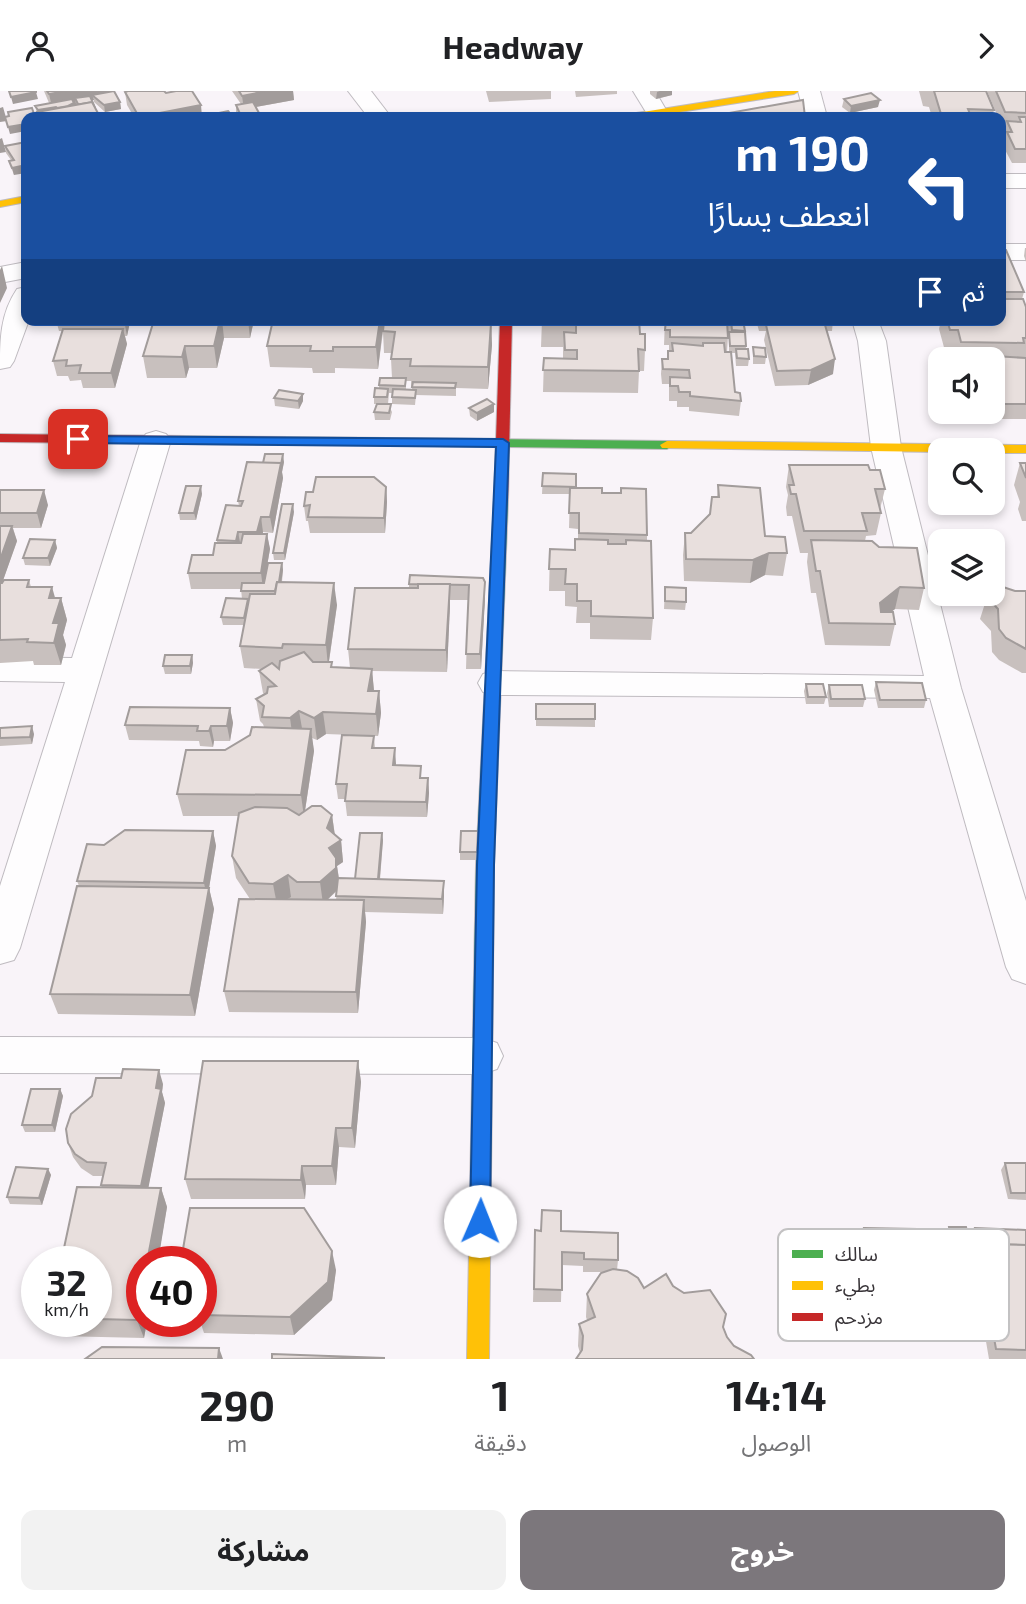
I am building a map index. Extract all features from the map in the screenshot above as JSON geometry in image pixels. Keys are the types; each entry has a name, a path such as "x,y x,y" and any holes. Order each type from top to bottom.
{"street":[{"path":"359,91 376,112"},
{"path":"644,91 656,112"},
{"path":"663,112 794,91"},
{"path":"809,91 815,112"},
{"path":"1006,181 1026,181"},
{"path":"0,204 21,200"},
{"path":"1006,252 1026,252"},
{"path":"0,275 21,271"},
{"path":"0,361 21,308"},
{"path":"478,1359 485,865 495,683 506,326"},
{"path":"867,326 872,341 886,447 944,688 1026,967"},
{"path":"0,438 1026,449"},
{"path":"0,948 156,440"},
{"path":"0,670 87,670"},
{"path":"495,683 944,688"},
{"path":"0,1055 482,1056"}],"building":[{"path":"9,91 36,91 36,92 11,97"},
{"path":"114,91 120,102 104,105 92,95"},
{"path":"192,91 201,105 165,112 136,112 125,92"},
{"path":"239,91 267,91 242,96"},
{"path":"934,91 986,91 994,110 968,109 969,112 940,112"},
{"path":"996,91 1026,91 1026,113 1005,112"},
{"path":"871,93 880,100 851,106 844,99"},
{"path":"90,96 95,108 92,102 57,108 38,110 35,106 72,99 74,103 68,106 78,104 75,98"},
{"path":"803,100 804,112 735,112"},
{"path":"92,102 97,112 37,112"},
{"path":"253,102 258,112 239,112 236,105"},
{"path":"32,108 33,112 21,112 21,125 8,127 5,117 9,116 8,112"},
{"path":"1019,117 1026,117 1026,149 1015,149 1007,132 1012,132 1007,121 1021,122"},
{"path":"21,143 21,166 12,168 9,161 14,160 5,146"},
{"path":"1006,250 1024,292 1006,292"},
{"path":"1006,299 1023,299 1026,307 1024,343 961,342 958,330 950,330 949,326 1006,326"},
{"path":"152,326 219,326 214,346 185,346 182,357 143,356"},
{"path":"272,326 379,326 376,347 333,347 333,351 310,351 311,346 267,346"},
{"path":"384,326 491,326 488,367 410,366 411,359 391,359 395,332 383,331"},
{"path":"576,326 639,326 640,334 645,334 645,350 638,349 639,371 543,370 544,358 577,359 577,350 565,350 564,332 576,333"},
{"path":"665,326 727,326 728,338 670,337 670,330 665,330"},
{"path":"732,326 744,326 745,331 732,330"},
{"path":"766,326 825,326 835,359 811,370 777,371"},
{"path":"63,329 123,329 111,373 79,373 81,365 66,366 67,360 53,361"},
{"path":"729,332 745,332 746,346 730,346"},
{"path":"672,343 703,346 703,343 724,343 725,352 731,352 735,392 740,393 741,401 690,396 690,392 679,392 678,386 670,386 670,377 690,378 689,370 663,369 662,359 668,359 668,351 673,351"},
{"path":"753,347 765,348 766,357 754,356"},
{"path":"736,349 748,349 749,359 737,358"},
{"path":"1005,357 1026,358 1026,404 1005,404"},
{"path":"380,378 406,378 405,386 379,385"},
{"path":"413,382 456,383 455,388 412,387"},
{"path":"375,388 388,389 387,397 374,397"},
{"path":"393,389 416,390 415,398 392,397"},
{"path":"279,390 303,394 298,401 274,398"},
{"path":"487,399 494,404 477,413 469,408"},
{"path":"377,404 391,404 389,413 374,412"},
{"path":"265,454 283,454 281,465 263,463"},
{"path":"247,462 281,463 270,517 261,517 257,532 238,532 236,541 217,540 226,505 241,506 243,501 238,501"},
{"path":"1020,463 1026,463 1026,478"},
{"path":"789,465 868,465 870,470 880,470 885,489 875,489 881,513 862,513 867,531 804,531 796,494 791,494 789,485 794,485"},
{"path":"543,473 576,474 576,487 542,486"},
{"path":"316,477 374,477 386,487 384,518 308,517 310,505 304,506 306,492 313,492"},
{"path":"718,485 760,488 765,536 785,537 787,553 769,553 753,560 686,559 685,533 691,533 710,514 712,497 719,497"},
{"path":"186,486 201,486 194,513 179,513"},
{"path":"570,488 602,488 602,493 621,493 621,488 646,489 647,535 579,533 579,513 569,513"},
{"path":"0,490 44,490 37,513 0,513"},
{"path":"282,504 293,504 284,553 273,553"},
{"path":"0,526 12,526 0,560"},
{"path":"243,534 267,534 261,573 188,573 192,555 213,555 215,543 241,543"},
{"path":"30,539 55,540 48,558 23,558"},
{"path":"575,539 608,540 608,544 626,544 626,540 651,541 653,618 591,616 591,601 577,601 577,584 565,584 566,569 549,569 550,549 575,550"},
{"path":"811,540 872,541 879,547 917,548 924,588 900,587 880,603 881,612 893,612 895,624 829,623 820,571 816,571"},
{"path":"268,563 282,563 275,591 241,591 242,583 264,583"},
{"path":"410,575 483,578 485,582 480,654 466,654 469,585 409,584"},
{"path":"4,580 29,580 27,587 52,587 49,598 61,598 53,623 59,623 54,643 27,642 28,639 0,640 0,583"},
{"path":"277,582 334,583 326,645 283,644 282,648 240,646 250,594 275,594"},
{"path":"418,584 450,584 446,650 348,649 355,588 418,588"},
{"path":"665,587 686,588 686,602 665,601"},
{"path":"1005,588 1026,591 1026,649 1006,638 999,629 998,609 995,606 1005,606"},
{"path":"226,598 248,599 244,618 221,617"},
{"path":"304,652 313,662 332,662 331,667 372,669 368,691 379,691 376,714 323,712 314,718 299,711 290,718 262,717 264,706 256,699 267,693 268,687 276,686 259,671 272,663 279,669 280,661"},
{"path":"165,655 192,655 190,666 163,666"},
{"path":"876,682 922,683 926,700 880,700"},
{"path":"806,684 823,684 826,697 808,697"},
{"path":"829,685 862,685 865,699 831,699"},
{"path":"536,704 595,704 595,719 536,719"},
{"path":"130,707 230,708 227,726 211,726 209,731 197,731 198,726 125,725"},
{"path":"32,726 30,737 0,738 0,728"},
{"path":"252,727 311,729 301,795 177,794 186,750 225,750 250,735"},
{"path":"342,735 374,736 372,748 395,748 393,765 421,766 420,778 428,778 426,802 345,801 347,784 336,784"},
{"path":"312,806 321,806 332,815 327,828 341,840 329,848 336,858 336,868 320,882 297,882 288,875 273,884 249,883 232,856 239,813 255,807 287,808 299,815"},
{"path":"125,830 213,831 204,883 77,881 87,844 104,845"},
{"path":"461,831 478,831 477,852 460,852"},
{"path":"360,833 382,833 378,879 355,879"},
{"path":"338,878 444,881 442,899 336,896"},
{"path":"77,886 209,888 190,995 50,994"},
{"path":"239,899 364,900 356,992 224,991"},
{"path":"203,1061 358,1061 352,1128 336,1128 332,1166 302,1166 301,1180 185,1179"},
{"path":"123,1069 159,1070 156,1088 161,1089 141,1186 101,1185 106,1163 87,1162 75,1154 68,1143 66,1129 71,1114 92,1096 96,1078 121,1078"},
{"path":"31,1089 60,1089 52,1125 22,1125"},
{"path":"1005,1163 1026,1163 1026,1193 1011,1193"},
{"path":"16,1167 48,1169 39,1198 7,1197"},
{"path":"77,1187 161,1188 150,1246 126,1246 126,1320 112,1319 112,1246 64,1246"},
{"path":"190,1208 304,1208 332,1251 328,1282 290,1317 217,1315 217,1246 184,1246"},
{"path":"542,1210 561,1211 561,1231 618,1233 618,1260 584,1259 584,1253 562,1252 562,1290 534,1289 535,1230 541,1231"},
{"path":"949,1227 966,1229 949,1229"},
{"path":"1009,1229 1026,1230 1026,1245 1009,1245"},
{"path":"1009,1245 1026,1245 1026,1350 996,1349 995,1341 1009,1341"},
{"path":"613,1269 627,1271 638,1278 644,1288 666,1274 673,1286 684,1293 710,1290 726,1314 723,1327 727,1337 734,1346 754,1359 576,1359 582,1350 583,1336 579,1324 595,1317 587,1294 601,1273"},
{"path":"102,1347 219,1348 218,1359 85,1359"},
{"path":"272,1354 385,1358 272,1359"}],"traffic: fast":[{"path":"290,441 667,445"},
{"path":"482,1086 485,865 501,500"}],"traffic: slow":[{"path":"662,112 794,91"},
{"path":"0,204 21,200"},
{"path":"667,445 1026,449"},
{"path":"478,1359 482,1086"}],"traffic: jam":[{"path":"501,500 506,326"},
{"path":"0,438 290,441"}],"route":[{"path":"78,439 503,443 495,683 485,865 480,1221"}]}
